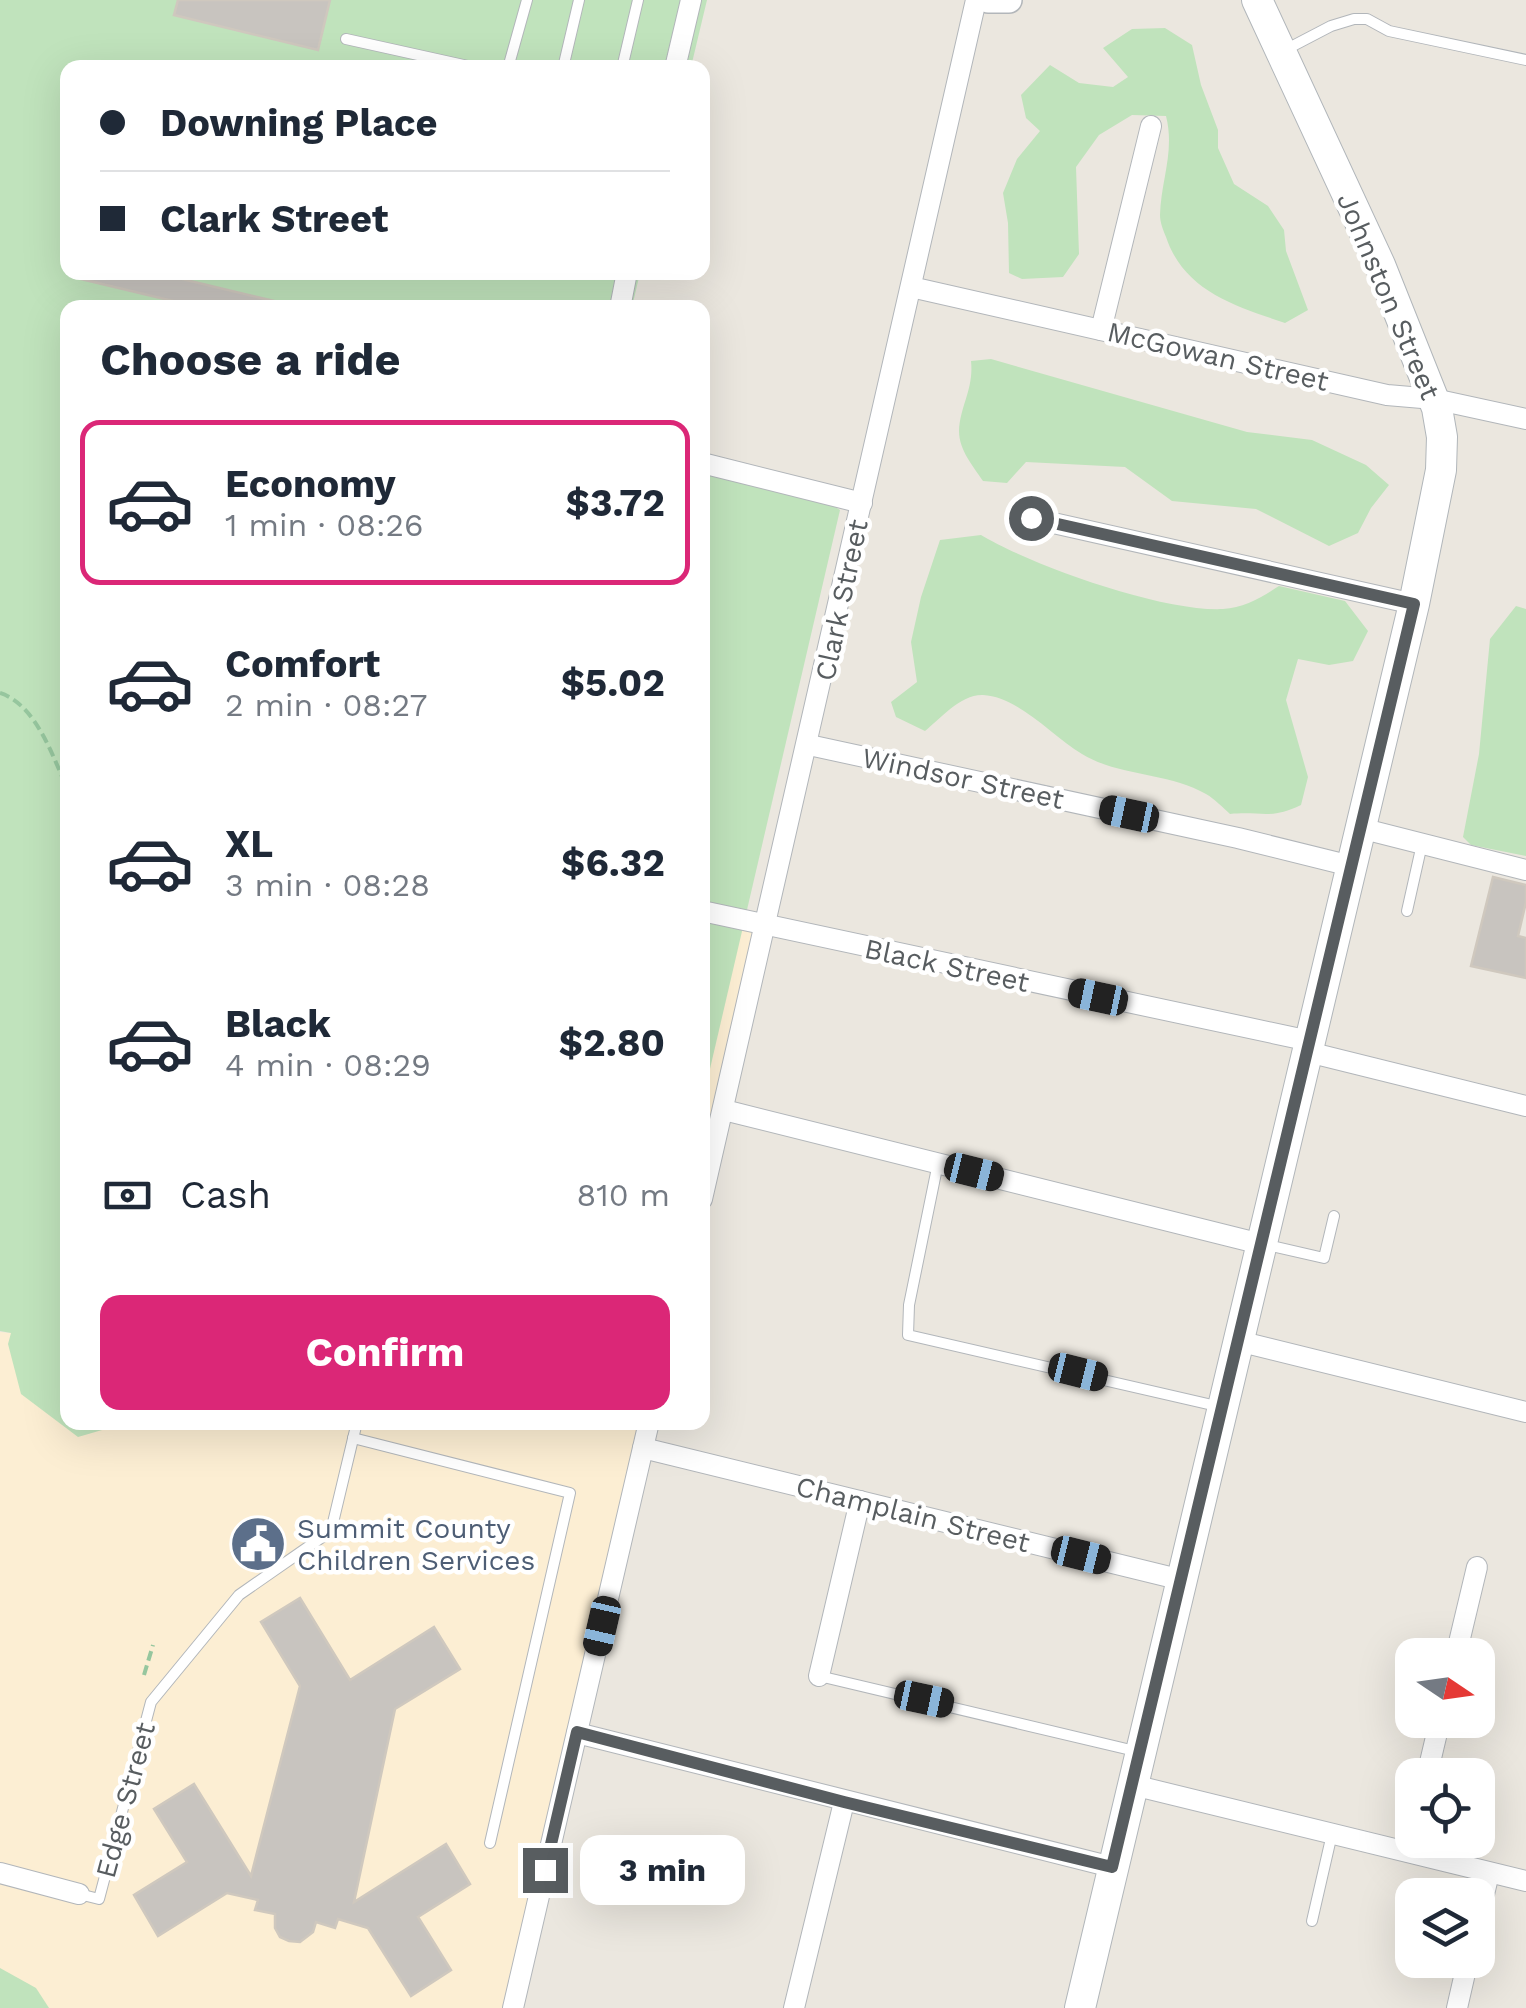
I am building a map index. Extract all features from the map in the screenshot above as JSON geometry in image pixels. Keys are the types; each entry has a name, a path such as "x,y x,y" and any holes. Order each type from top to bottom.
{"main road":[{"name":"Johnston Street","path":"1080,2008 1414,604 1441,470 1442,437 1434,399 1380,265 1257,0"}],"street":[{"path":"677,60 691,0"},
{"name":"Clark Street","path":"710,1167 976,0"},
{"path":"988,0 1009,0"},
{"path":"1101,330 1151,126"},
{"name":"McGowan Street","path":"910,287 1388,395 1434,399 1526,420"},
{"path":"710,464 862,502"},
{"path":"1031,518 1414,604"},
{"name":"Windsor Street","path":"808,744 1351,866"},
{"path":"1360,828 1526,870"},
{"name":"Black Street","path":"710,913 1309,1047 1526,1106"},
{"path":"724,1110 1261,1244"},
{"path":"1238,1341 1526,1412"},
{"path":"512,2008 647,1430"},
{"name":"Champlain Street","path":"643,1448 1182,1580"},
{"path":"819,1676 860,1501"},
{"path":"1460,1638 1477,1567"},
{"path":"577,1732 1112,1867"},
{"path":"1133,1785 1332,1833 1395,1840"},
{"path":"794,2008 844,1802"},
{"path":"1451,1858 1489,1873 1526,1881"},
{"path":"0,1873 89,1896"},
{"path":"1488,1878 1489,1873"},
{"path":"1457,2008 1464,1978"}],"lane":[{"path":"510,60 526,0"},
{"path":"565,60 579,0"},
{"path":"624,60 638,0"},
{"path":"1282,52 1331,26 1354,19 1367,20 1389,31 1526,60"},
{"path":"346,38 441,60"},
{"path":"1407,911 1422,843"},
{"path":"938,1163 908,1305 908,1335 1222,1407"},
{"path":"1261,1244 1324,1258 1334,1216"},
{"name":"Edge Street","path":"89,1896 151,1702 239,1596 331,1531 354,1430"},
{"path":"353,1438 570,1492 490,1844"},
{"path":"819,1676 1141,1752"},
{"path":"1312,1921 1332,1833"}],"path":[{"path":"0,693 24,708 60,774"},
{"path":"144,1675 152,1645"}],"shaded area":[{"path":"710,913 765,925 710,1168"},
{"path":"0,1332 60,1337 60,1430 647,1430 513,2008 0,2008"}],"green space":[{"path":"0,0 707,0 693,60 60,60 60,280 638,280 634,300 60,300 60,1423 21,1394 8,1344 11,1333 0,1331"},
{"path":"1165,28 1192,45 1201,85 1218,130 1218,148 1234,184 1268,206 1284,230 1286,251 1308,310 1285,323 1214,294 1185,271 1174,256 1160,218 1168,153 1166,116 1132,115 1099,135 1076,167 1079,254 1063,277 1022,279 1009,273 1003,193 1017,159 1040,131 1026,118 1021,95 1050,65 1079,83 1113,87 1128,77 1103,48 1132,29"},
{"path":"991,359 1247,432 1312,440 1366,465 1389,485 1358,533 1329,546 1256,509 1172,501 1125,467 1026,462 1007,483 983,481 964,451 959,431 971,380 971,361"},
{"path":"710,473 826,501 840,510 710,1069"},
{"path":"981,535 1065,573 1167,603 1231,608 1279,586 1345,601 1368,631 1353,661 1329,665 1298,659 1286,700 1308,777 1301,805 1273,814 1230,814 1191,787 1112,767 1082,754 1022,710 996,697 967,699 925,731 896,717 891,702 917,682 911,642 940,540"},
{"path":"1516,606 1526,609 1526,856 1471,845 1463,837 1479,754 1490,639"},
{"path":"69,1430 102,1430 78,1437"},
{"path":"0,1968 36,1988 49,2008 0,2008"}],"building":[{"path":"178,0 330,0 318,50 174,15"},
{"path":"85,280 186,280 270,300 169,300"},
{"path":"1493,877 1526,885 1518,936 1526,938 1526,978 1471,966"},
{"path":"300,1598 350,1680 434,1627 460,1669 395,1709 354,1902 446,1844 470,1884 418,1917 451,1970 411,1996 368,1928 338,1919 335,1928 316,1922 313,1932 300,1942 289,1941 280,1937 275,1928 275,1914 255,1910 258,1900 227,1893 158,1936 134,1895 187,1862 154,1809 194,1784 251,1876 300,1686 261,1622"}],"place":[{"name":"Summit County Children Services","path":"258,1544"}],"route":[{"path":"545,1870 577,1732 1112,1867 1414,604 1031,518"}]}
